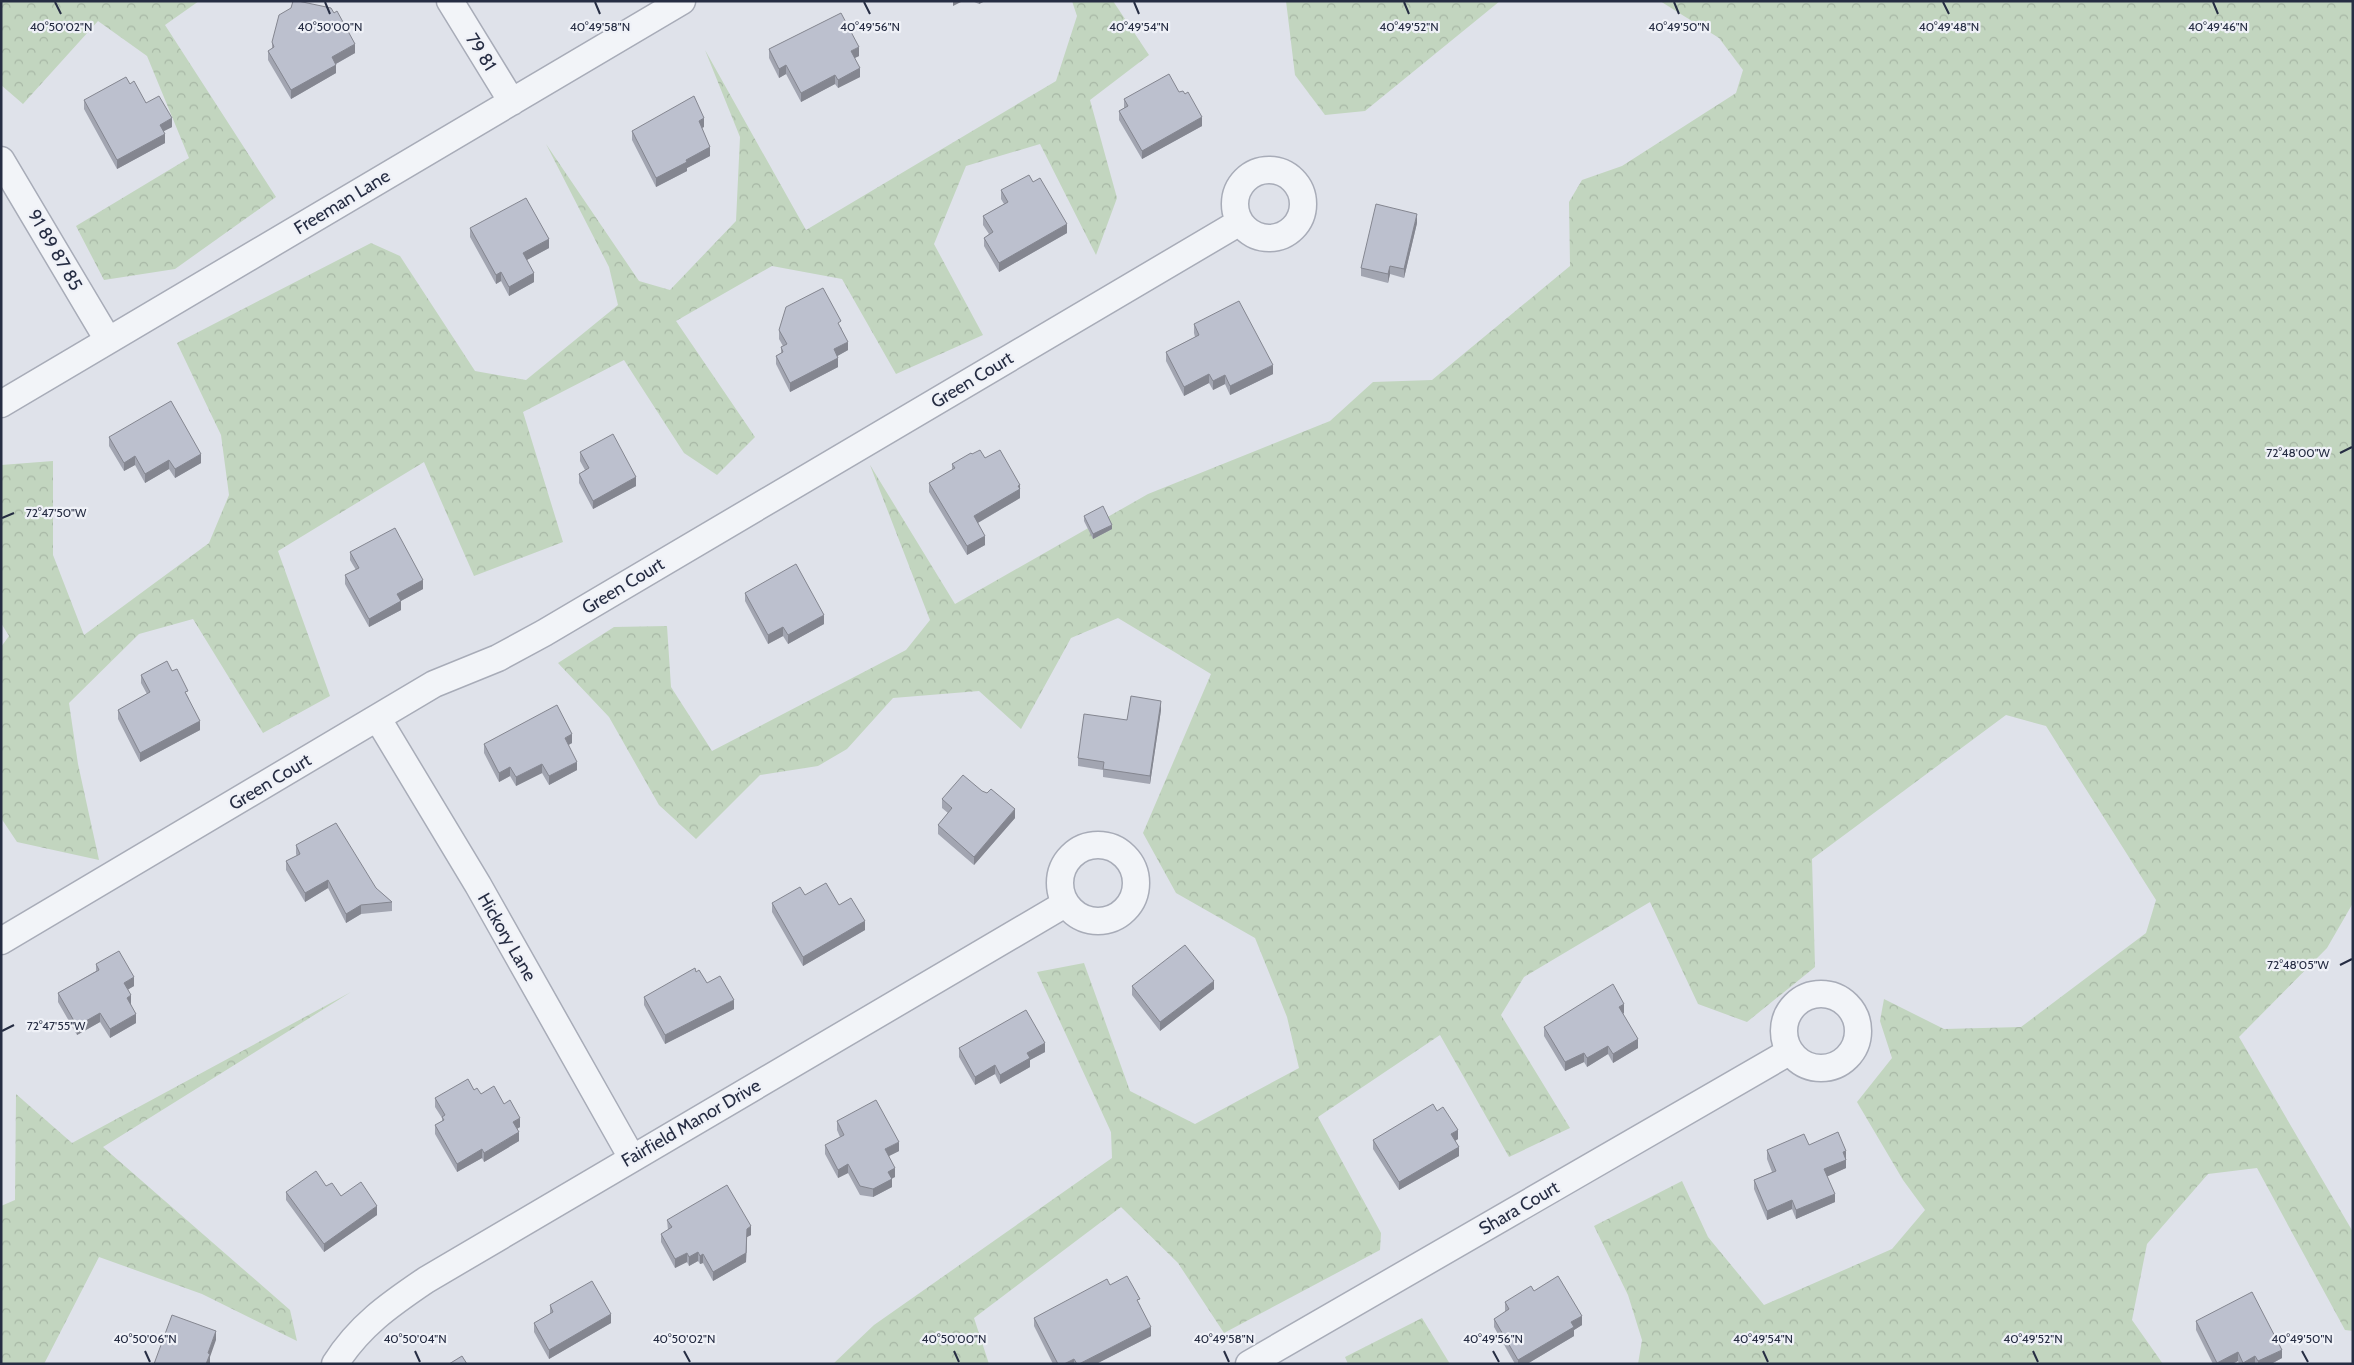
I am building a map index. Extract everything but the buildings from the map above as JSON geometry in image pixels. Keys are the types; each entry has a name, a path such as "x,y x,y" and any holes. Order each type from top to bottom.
{"street":[{"name":"79 81","path":"450,1 512,102"},
{"name":"Freeman Lane","path":"1,404 682,1"},
{"name":"91 89 87 85","path":"1,160 108,340"},
{"name":"Green Court","path":"1,940 378,719 434,684 498,658 544,633 1240,222"},
{"name":"Hickory Lane","path":"378,719 478,885 632,1158"},
{"name":"Fairfield Manor Drive","path":"335,1364 349,1342 380,1311 426,1280 1065,904"},
{"name":"Shara Court","path":"1249,1364 1789,1052"}],"green space":[{"path":"1,1 199,1 165,25 276,197 175,269 104,280 76,226 189,158 147,56 98,21 23,104 1,85"},
{"path":"1072,1 1113,1 1149,55 1090,100 1117,198 1096,255 1040,144 966,166 934,244 983,335 896,374 842,279 772,266 676,321 755,437 717,475 684,453 624,360 523,412 563,542 474,576 424,462 278,551 330,696 263,733 193,619 139,634 69,703 78,764 99,860 17,842 1,818 1,647 9,636 1,623 1,465 53,461 53,555 84,635 209,543 229,495 221,435 177,343 371,243 400,256 475,371 526,380 618,305 609,267 546,144 639,281 670,290 736,221 740,137 705,50 806,230 1056,81 1077,16"},
{"path":"1286,1 1500,1 1365,111 1325,115 1295,75"},
{"path":"1660,1 2353,1 2353,903 2327,948 2239,1037 2353,1232 2353,1331 2345,1330 2257,1168 2208,1174 2147,1244 2132,1320 2163,1364 1638,1364 1642,1340 1628,1295 1594,1226 1682,1181 1708,1237 1764,1305 1892,1249 1925,1210 1903,1180 1857,1102 1892,1058 1880,1021 1884,999 1944,1029 2021,1027 2146,933 2156,900 2046,726 2006,715 1812,859 1815,967 1747,1022 1698,1004 1650,902 1524,977 1501,1015 1570,1128 1509,1157 1440,1035 1318,1117 1381,1233 1380,1250 1224,1333 1178,1263 1121,1207 974,1318 989,1364 833,1364 874,1325 1112,1158 1111,1132 1037,972 1084,963 1130,1091 1195,1124 1299,1068 1287,1017 1255,938 1176,893 1143,833 1211,674 1118,618 1071,638 1021,729 979,691 893,698 847,749 818,766 760,775 696,839 659,805 609,717 558,663 614,627 667,626 671,687 712,751 906,650 930,620 870,465 955,604 1148,494 1330,421 1373,382 1432,380 1570,266 1569,202 1582,180 1622,166 1736,93 1743,70 1719,38"},
{"path":"351,992 103,1147 290,1310 297,1341 202,1294 99,1257 44,1364 1,1364 1,1206 15,1200 16,1094 72,1143"},
{"path":"1422,1318 1450,1364 1348,1364 1345,1357"}]}
